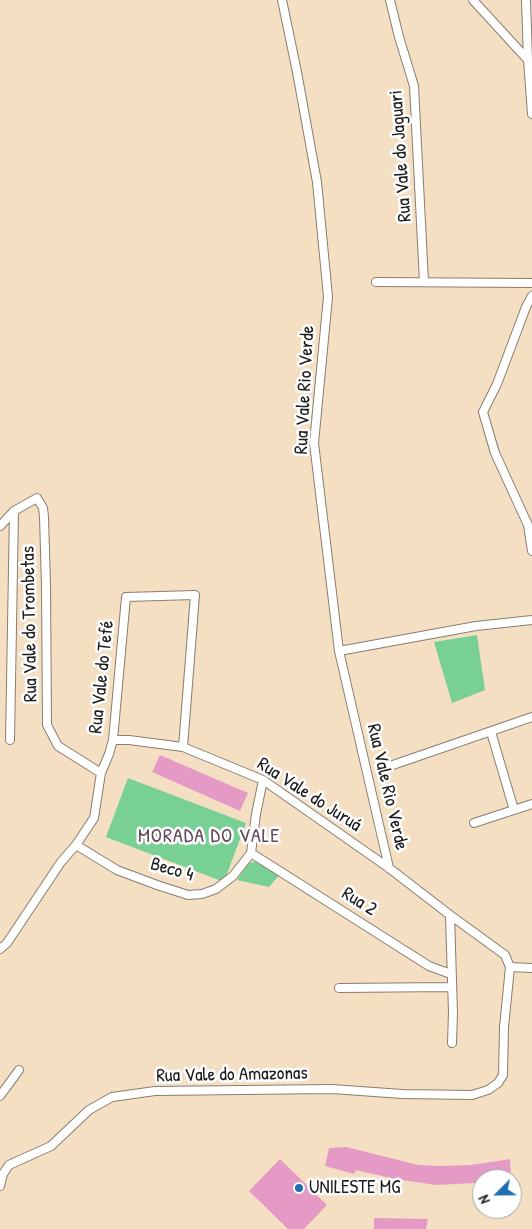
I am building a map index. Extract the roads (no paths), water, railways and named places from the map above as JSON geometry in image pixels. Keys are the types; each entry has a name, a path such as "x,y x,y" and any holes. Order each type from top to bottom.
{"street":[{"name":"Rua Vale Rio Verde","path":"282,0 317,182 328,297 314,443 339,651 389,868"},
{"name":"Rua Vale do Jaguari","path":"390,0 414,86 424,282"},
{"path":"473,0 528,60"},
{"path":"526,0 532,114"},
{"path":"376,282 532,282"},
{"path":"532,296 526,307 497,384 483,412 495,453 528,525 532,551"},
{"name":"Rua Vale do Trombetas","path":"0,526 14,511 38,498 43,508 44,517 47,725 58,746 100,773"},
{"path":"10,740 14,511"},
{"name":"Rua Vale do Tefé","path":"0,949 7,943 61,862 76,845 94,818 100,773 113,740 126,597 195,595 183,746"},
{"path":"339,651 476,626 532,620"},
{"path":"387,767 532,717"},
{"path":"492,732 514,810"},
{"name":"Rua Vale do Juruá","path":"113,740 183,746 263,780 389,868 505,955 510,968"},
{"path":"251,853 263,780"},
{"path":"474,823 532,804"},
{"name":"Beco 4","path":"76,845 118,870 188,895 202,894 216,889 233,876 251,853"},
{"name":"Rua 2","path":"251,853 429,966 451,974"},
{"path":"450,915 452,1044"},
{"path":"510,968 532,968"},
{"name":"Rua Vale do Amazonas","path":"0,1186 3,1174 9,1165 50,1146 89,1110 112,1097 155,1091 332,1089 472,1096 488,1090 498,1084 503,1075 504,1027 510,968"},
{"path":"339,988 452,987"},
{"path":"0,1096 20,1070"}],"place":[{"name":"UNILESTE MG","path":"299,1188"}],"district":[{"name":"MORADA DO VALE","path":"209,837"}]}
